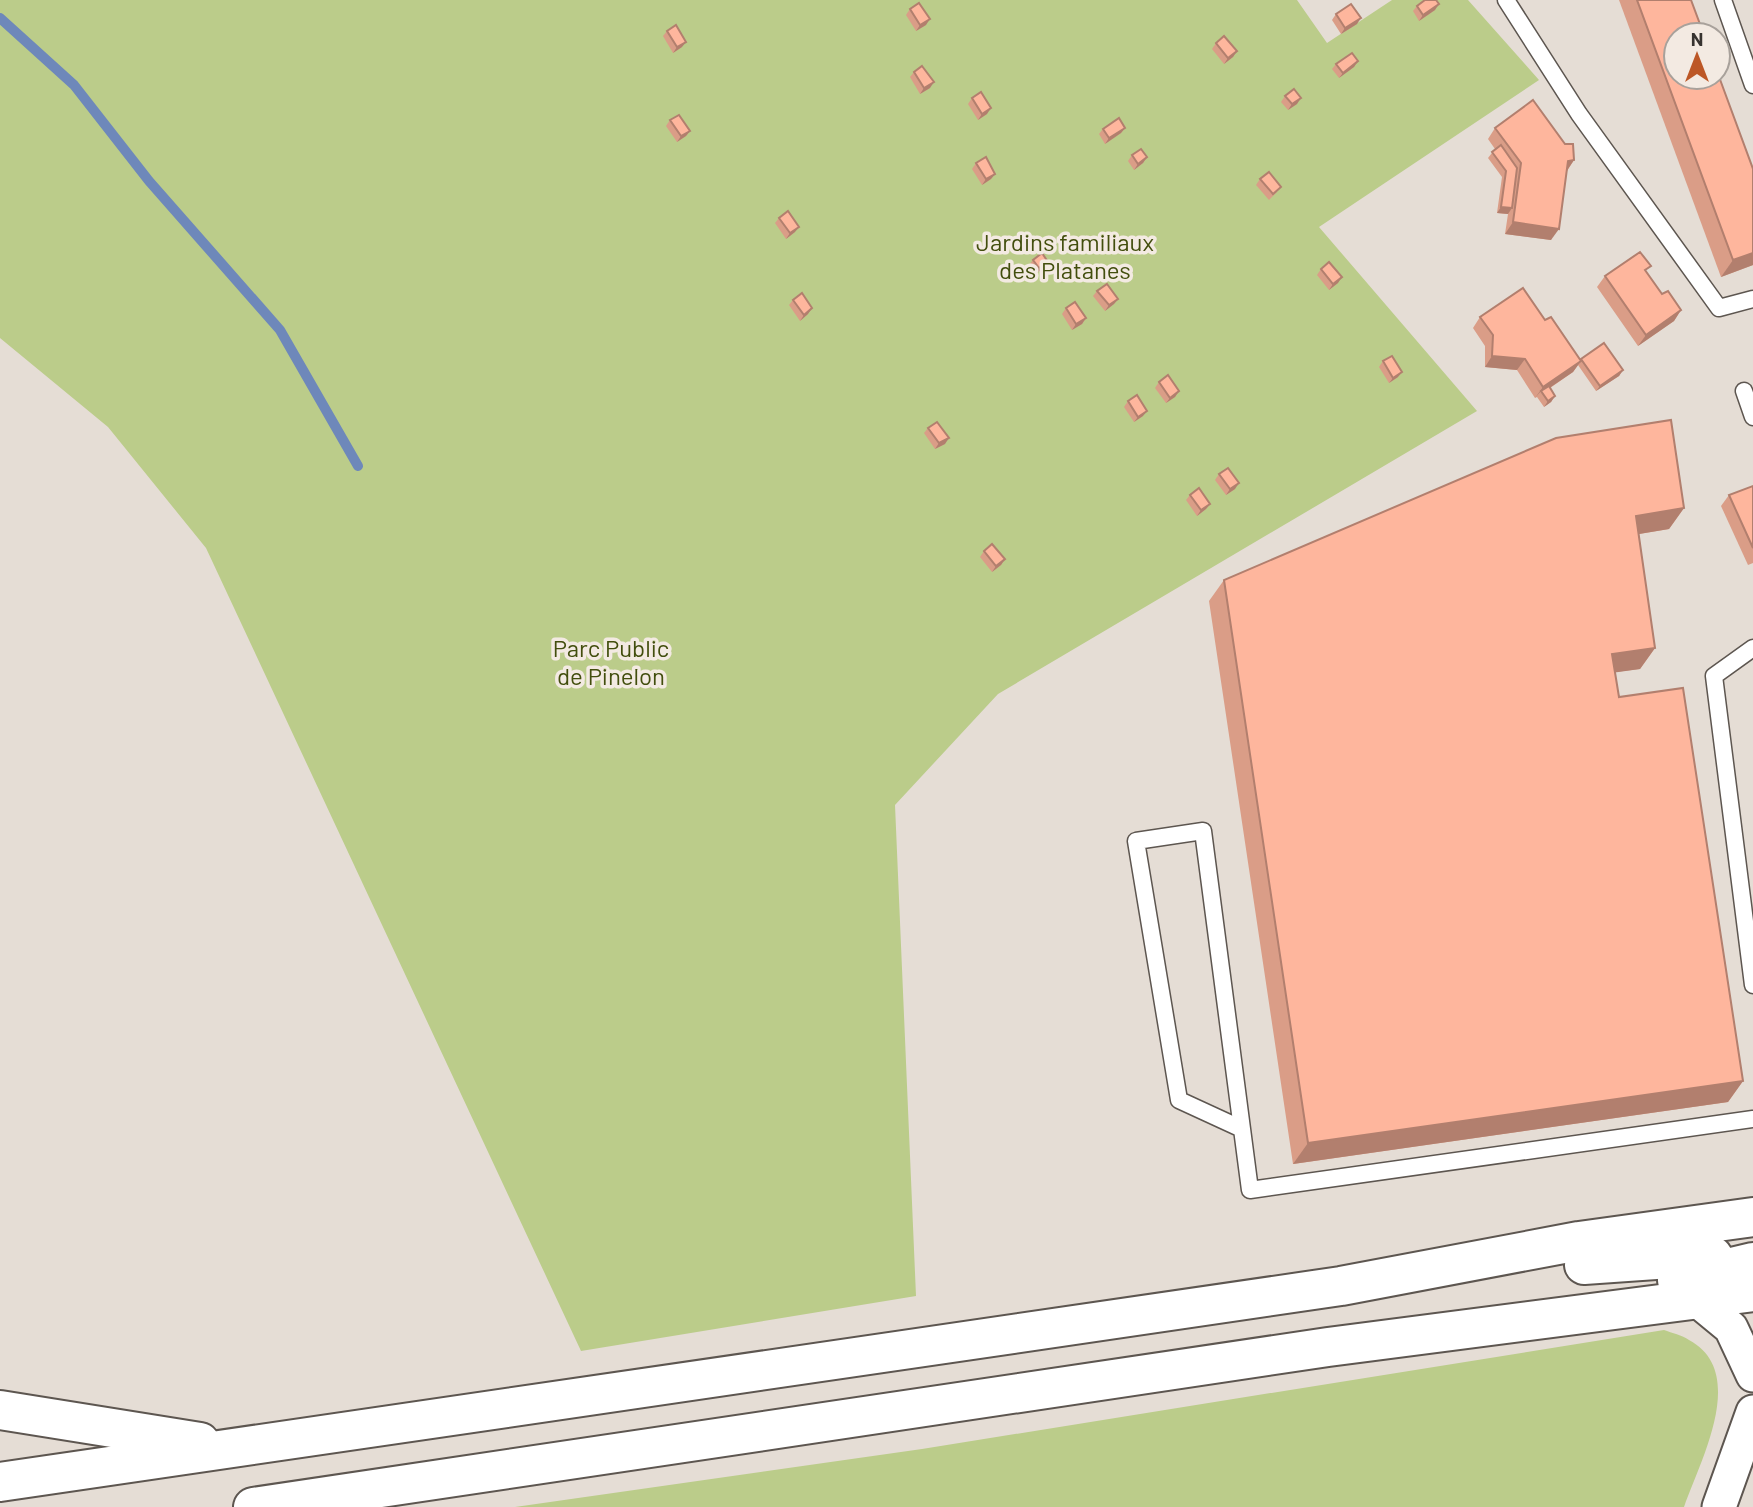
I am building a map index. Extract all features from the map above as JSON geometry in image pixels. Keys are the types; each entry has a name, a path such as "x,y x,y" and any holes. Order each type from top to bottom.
{"main road":[{"path":"0,1482 1341,1286 1579,1241 1753,1217"},
{"path":"1341,1286 1682,1256 1753,1256"},
{"path":"1328,1347 1508,1309 1685,1279 1753,1262"},
{"path":"253,1507 1328,1347 1753,1292"},
{"path":"0,1410 240,1449"}],"street":[{"path":"1697,1300 1731,1328 1753,1375"},
{"path":"1719,1507 1753,1412"}],"lane":[{"path":"1506,0 1579,114 1719,308 1753,299"},
{"path":"1723,0 1753,85"},
{"path":"1744,391 1753,417"},
{"path":"1753,648 1714,676 1753,985"},
{"path":"1242,1129 1179,1100 1136,841 1203,831 1250,1190 1753,1119"}],"green space":[{"name":"Parc Public de Pinelon","path":"0,0 1297,0 1327,43 1392,0 1468,0 1539,80 1319,227 1477,411 998,694 895,805 916,1296 581,1351 206,548 108,427 0,338"},
{"path":"1664,1330 1686,1338 1707,1354 1716,1373 1718,1395 1715,1418 1684,1507 515,1507 922,1449"}],"building":[{"path":"1425,0 1436,0 1439,4 1423,15 1417,6"},
{"path":"1637,0 1691,0 1699,21 1662,21 1662,68"},
{"path":"919,3 930,19 920,25 910,9"},
{"path":"1351,4 1361,18 1345,28 1336,14"},
{"path":"676,25 686,42 677,47 667,31"},
{"path":"1224,36 1237,51 1228,58 1216,43"},
{"path":"1352,53 1358,61 1343,73 1336,64"},
{"path":"922,66 934,82 924,88 914,72"},
{"path":"1294,89 1301,98 1292,104 1285,96"},
{"path":"1671,91 1724,91 1753,169 1753,253 1733,260"},
{"path":"981,92 991,108 982,114 972,98"},
{"path":"1533,100 1565,144 1573,144 1574,160 1568,161 1559,229 1513,222 1521,163 1495,128"},
{"path":"679,115 690,131 681,136 670,120"},
{"path":"1119,118 1125,128 1109,138 1103,129"},
{"path":"1501,145 1517,168 1512,208 1501,207 1506,171 1492,152"},
{"path":"1141,149 1147,157 1138,164 1132,155"},
{"path":"986,157 995,174 986,179 976,163"},
{"path":"1269,172 1281,187 1273,194 1260,179"},
{"path":"788,211 799,227 790,233 779,218"},
{"path":"1640,252 1651,266 1645,270 1662,294 1668,291 1681,310 1646,335 1605,276"},
{"path":"1042,253 1048,262 1039,268 1033,260"},
{"path":"1329,262 1342,277 1333,284 1321,269"},
{"path":"1107,284 1118,299 1109,305 1097,291"},
{"path":"1523,288 1545,320 1551,317 1581,361 1543,387 1525,359 1492,356 1493,335 1480,317"},
{"path":"802,293 812,308 804,315 793,300"},
{"path":"1075,302 1086,318 1076,324 1066,308"},
{"path":"1604,343 1623,370 1600,386 1581,359"},
{"path":"1392,356 1402,372 1393,378 1383,361"},
{"path":"1168,375 1179,391 1170,398 1159,382"},
{"path":"1549,386 1555,396 1548,401 1541,391"},
{"path":"1137,395 1147,411 1138,417 1128,401"},
{"path":"1671,420 1684,508 1636,516 1655,648 1612,654 1619,697 1683,688 1743,1081 1308,1143 1224,580 1556,438"},
{"path":"937,422 949,438 939,443 928,428"},
{"path":"1228,468 1239,483 1230,489 1219,474"},
{"path":"1753,486 1753,548 1729,495"},
{"path":"1199,488 1210,504 1201,510 1190,495"},
{"path":"992,544 1005,559 996,566 984,551"}],"waterway":[{"path":"0,18 74,85 149,181 280,330 358,466"}],"park label":[{"name":"Jardins familiaux des Platanes","path":"1065,255"}]}
